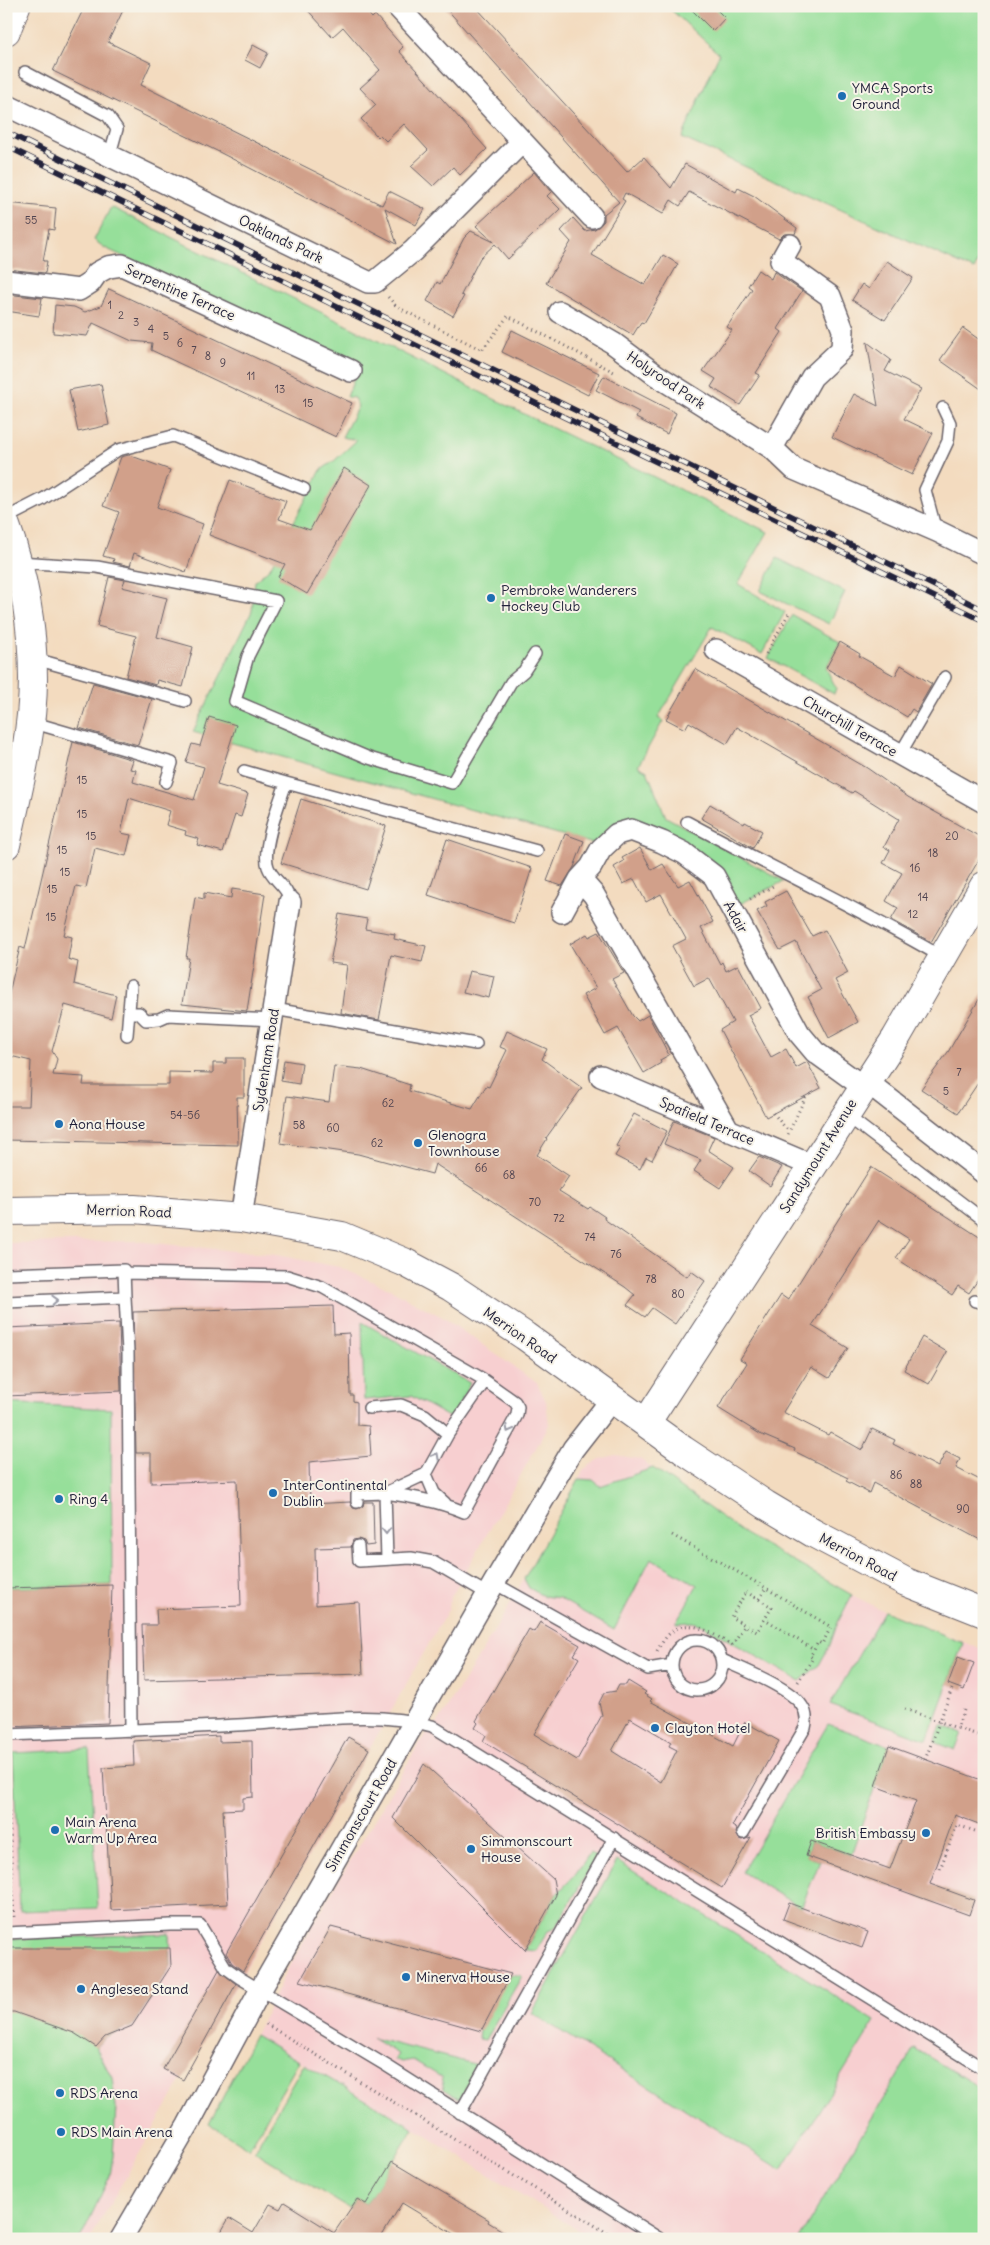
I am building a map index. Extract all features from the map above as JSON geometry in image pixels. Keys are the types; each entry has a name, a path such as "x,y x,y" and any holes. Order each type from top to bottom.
{"main road":[{"path":"6,31 16,6"},
{"path":"6,526 18,562 26,603 33,680 29,722 8,829"},
{"name":"Sandymount Avenue","path":"646,1423 864,1084 896,1038 984,886"},
{"name":"Merrion Road","path":"6,1211 134,1209 241,1218 342,1236 404,1262 460,1293 766,1505 813,1533 906,1582 984,1613"}],"street":[{"path":"397,6 521,143 592,217"},
{"name":"Oaklands Park","path":"6,105 110,154 368,282 375,282"},
{"path":"375,282 413,251 521,143"},
{"path":"772,448 812,377 842,348 843,330 830,296 782,261 790,245"},
{"name":"Serpentine Terrace","path":"6,281 79,290 90,283 97,273 108,267 122,265 351,371"},
{"name":"Holyrood Park","path":"560,312 613,343 656,375 772,448 794,469 937,531 984,554"},
{"name":"Churchill Terrace","path":"716,650 984,802"},
{"name":"Adair","path":"562,912 580,879 591,867 601,849 617,834 631,830 669,846 704,867 714,876 799,1033 815,1052 864,1084 984,1174"},
{"path":"580,879 594,895 729,1131"},
{"name":"Sydenham Road","path":"241,1218 290,902"},
{"name":"Spafield Terrace","path":"601,1076 812,1166"},
{"name":"Simmonscourt Road","path":"121,2239 188,2126 261,1989 491,1589 573,1449 612,1400"}],"lane":[{"path":"25,72 108,116 118,129 110,154"},
{"path":"937,531 925,490 948,441 950,423 943,408"},
{"path":"6,518 43,499 118,450 174,436 304,489"},
{"path":"18,562 97,567 276,601 248,656 235,701 369,758 452,783 511,682 524,671 535,654"},
{"path":"32,658 185,701"},
{"path":"900,754 946,677"},
{"path":"29,722 172,763 166,782"},
{"path":"244,771 537,851"},
{"path":"286,783 267,849 267,866 289,892 290,902"},
{"path":"687,822 788,876 891,927 942,957"},
{"path":"127,1035 131,986"},
{"path":"129,1012 140,1013 146,1020 159,1019 168,1014 273,1014 476,1044"},
{"path":"845,1115 984,1220"},
{"path":"6,1274 124,1270 124,1273 287,1276 322,1286 485,1381 515,1402 518,1407 517,1415 464,1512 446,1504 419,1497 385,1493 357,1494 357,1502"},
{"path":"124,1273 128,1352 131,1731"},
{"path":"6,1302 125,1297"},
{"path":"385,1493 426,1474 448,1434 485,1381"},
{"path":"369,1408 401,1405 425,1415 448,1434"},
{"path":"426,1474 434,1493 446,1504"},
{"path":"385,1493 387,1559"},
{"path":"358,1546 359,1561 411,1558 433,1562 648,1668 672,1665"},
{"path":"690,1641 706,1641 714,1646 722,1660 722,1668 715,1683 700,1690 684,1686 677,1681 672,1665 677,1650 690,1641"},
{"path":"722,1660 785,1692 801,1704 807,1720 805,1728 743,1833"},
{"path":"6,1735 131,1731 371,1717 415,1721 432,1726 984,2069"},
{"path":"460,2113 614,1838"},
{"path":"10,1932 170,1924 200,1925 226,1968 660,2239"}],"path":[{"path":"375,282 397,307 482,350 508,316 619,375"},
{"path":"756,672 789,613"},
{"path":"732,908 782,882"},
{"path":"778,1152 806,1096"},
{"path":"773,1112 789,1132"},
{"path":"672,1535 832,1627 822,1644 818,1642 810,1656 813,1658 798,1683 790,1678"},
{"path":"759,1599 766,1588"},
{"path":"746,1592 772,1606 765,1619 757,1632 731,1618 746,1592"},
{"path":"765,1619 814,1650"},
{"path":"732,1645 745,1625"},
{"path":"655,1655 668,1633 685,1626 703,1628 740,1649"},
{"path":"926,1760 952,1686"},
{"path":"905,1709 984,1737"},
{"path":"957,1728 964,1710"},
{"path":"6,1752 10,1932"},
{"path":"940,1868 957,1825 984,1834"},
{"path":"248,2013 617,2239"}],"shaded area":[{"path":"135,1241 276,1255 339,1267 392,1290 444,1318 537,1383 546,1401 549,1425 450,1599 449,1608 233,1991 90,2239 6,2239 6,1243"},
{"path":"615,1455 640,1459 745,1534 852,1595 884,1611 984,1650 984,2239 577,2239 581,2232 414,2128 255,2035 286,1972 344,1871 419,1744 443,1715 505,1613 584,1469 600,1459"}],"green space":[{"name":"YMCA Sports Ground","path":"667,6 984,6 984,250 974,270 682,138 719,54"},
{"name":"Pembroke Wanderers Hockey Club","path":"111,207 538,421 768,532 738,584 785,612 762,654 712,627 658,718 663,721 638,766 647,771 666,817 784,881 740,904 651,828 594,844 193,732 252,611 255,581 270,568 321,470 357,440 342,437 358,406 354,398 347,397 359,366 105,248 94,240"},
{"path":"777,558 845,592 829,624 760,591"},
{"path":"792,615 840,642 826,668 836,688 834,694 768,658"},
{"path":"362,1322 470,1383 452,1419 411,1396 364,1400"},
{"name":"Ring 4","path":"6,1403 111,1409 112,1585 6,1588"},
{"path":"653,1468 745,1534 852,1595 819,1665 800,1681 700,1624 693,1622 676,1623 697,1585 651,1558 614,1630 559,1598 543,1596 529,1588 524,1579 579,1479 593,1480 600,1486"},
{"path":"884,1611 963,1643 927,1740 830,1705"},
{"path":"828,1724 889,1746 851,1855 811,1841 806,1856 820,1861 801,1908 742,1872"},
{"path":"941,1725 962,1733 955,1750 935,1742"},
{"name":"Main Arena Warm Up Area","path":"89,1749 98,1908 20,1911 13,1753"},
{"path":"590,1853 596,1857 556,1928 548,1931 536,1951 525,1950 556,1895 574,1876"},
{"path":"617,1861 875,2021 782,2170 532,2013"},
{"name":"RDS Main Arena","path":"170,1934 171,1966 132,2026 105,2037 96,2047 112,2078 116,2107 113,2156 110,2176 82,2235 79,2239 6,2239 6,1939"},
{"path":"511,1974 522,1976 485,2040 478,2039 479,2031"},
{"path":"255,2035 299,2061 249,2149 209,2124"},
{"path":"372,2038 478,2065 460,2099 444,2089 441,2077 413,2060 401,2062 395,2059 398,2054"},
{"path":"914,2048 984,2090 984,2239 799,2239"},
{"path":"304,2064 414,2128 366,2204 357,2199 350,2209 254,2151"}],"building":[{"path":"85,6 125,6 108,42 151,63 141,85 382,205 389,191 425,209 416,225 385,208 397,244 219,152 53,71"},
{"path":"304,6 362,6 372,18 375,15 403,47 399,51 487,149 460,175 453,167 433,186 411,166 428,150 404,124 386,141 380,135 378,137 361,119 376,105 360,88 380,70 343,27 332,37"},
{"path":"444,6 475,6 627,172 644,157 671,188 685,164 736,192 738,188 754,196 797,228 795,234 784,234 779,239 689,192 680,206 671,200 663,214 625,193 622,199 625,201 592,255 645,285 663,255 678,264 644,323 641,322 633,335 546,283 571,242 561,231 573,218 585,231 595,229 604,221 604,214 619,202"},
{"path":"688,6 713,6 725,18 713,31"},
{"path":"253,45 268,53 260,68 245,60"},
{"path":"534,172 551,192 547,196 560,209 508,259 495,244 480,258 461,295 464,296 453,316 427,301 437,282 440,284 464,238 471,231 494,242 476,226"},
{"path":"6,203 56,208 54,230 49,229 43,261 47,261 45,273 6,269"},
{"path":"887,261 913,278 885,320 852,300 862,284 869,289"},
{"path":"758,270 771,279 774,272 802,291 778,329 782,332 756,373 760,375 740,405 711,387 716,379 703,371 732,330 727,327 752,289 748,286"},
{"path":"109,289 352,403 336,437 151,350 152,343 132,341 93,323 87,336 53,333 55,305 74,307 85,312 101,306"},
{"path":"6,294 42,298 39,316 6,311"},
{"path":"963,328 984,343 984,391 940,360"},
{"path":"512,330 599,373 588,395 502,352"},
{"path":"867,342 891,360 885,371 921,389 904,419 933,433 912,475 832,437 854,394 878,406"},
{"path":"604,376 676,413 667,434 636,418 639,412 596,390"},
{"path":"101,384 109,425 78,432 69,390"},
{"path":"129,455 170,470 157,507 203,524 186,572 134,553 130,566 113,562 114,559 103,556 119,512 103,506 121,457"},
{"path":"344,468 371,485 307,594 278,577 285,564 209,535 230,480 286,501 279,519 310,530"},
{"path":"109,577 125,580 122,587 167,598 157,637 193,647 183,687 157,680 156,685 126,677 136,636 97,626"},
{"path":"840,642 860,654 859,656 895,676 901,665 932,684 916,712 912,709 907,717 826,668"},
{"path":"695,669 867,768 908,797 984,839 984,851 931,942 891,920 898,908 886,901 902,873 883,863 890,850 884,847 899,819 854,791 852,793 737,727 727,744 689,722 685,729 666,719"},
{"path":"93,683 152,699 138,745 79,728"},
{"path":"209,717 236,725 217,785 248,794 241,817 235,815 223,852 197,845 199,839 185,835 186,831 166,825 170,811 129,798 121,833 131,835 126,856 95,848 86,888 76,886 64,935 72,937 68,959 78,962 74,984 116,995 111,1018 65,1005 52,1051 57,1059 53,1075 84,1077 83,1085 169,1085 169,1072 213,1073 213,1063 226,1063 226,1058 244,1058 244,1097 237,1097 238,1145 6,1140 6,1106 29,1106 31,1061 6,1055 6,1006 20,947 25,949 73,742 133,760 130,769 136,770 133,782 194,800 204,767 186,762 192,744 200,746"},
{"path":"301,799 386,826 366,889 281,863"},
{"path":"710,804 744,824 745,822 762,831 753,848 701,818"},
{"path":"565,834 584,841 574,867 562,886 547,881"},
{"path":"447,839 532,868 514,923 428,895"},
{"path":"640,848 652,870 663,864 678,886 690,880 713,922 701,928 720,964 722,962 726,971 738,965 761,1008 748,1015 771,1057 786,1049 796,1068 807,1062 821,1088 766,1117 720,1030 733,1022 709,978 694,986 672,946 686,939 661,894 646,902 634,879 623,884 614,867 624,861 622,858"},
{"path":"232,889 265,894 247,1011 182,1004 189,958 186,958 195,897 204,899 204,893 231,898"},
{"path":"786,891 812,936 825,930 848,973 835,980 858,1022 829,1038 808,997 821,990 796,942 780,950 757,911 767,906 765,902"},
{"path":"339,914 367,919 365,929 395,934 394,939 426,946 422,962 391,955 379,1020 341,1013 347,965 330,963"},
{"path":"599,932 624,973 612,979 633,1016 638,1021 648,1015 669,1055 660,1060 661,1063 644,1073 618,1028 605,1035 583,995 596,988 570,944 587,934 589,937"},
{"path":"469,971 494,976 489,998 463,992"},
{"path":"984,991 984,1074 958,1113 921,1089 948,1052"},
{"path":"507,1031 547,1049 542,1059 582,1088 546,1138 537,1155 569,1176 559,1191 605,1217 604,1219 687,1277 691,1271 705,1281 675,1324 652,1308 645,1317 627,1305 635,1295 625,1287 435,1164 432,1174 358,1154 280,1143 287,1096 329,1102 334,1066 361,1069 410,1085 409,1091 472,1109 486,1086 489,1087 507,1050 500,1047"},
{"path":"284,1060 302,1063 299,1084 281,1081"},
{"path":"634,1114 667,1131 652,1160 646,1157 640,1169 615,1156 620,1148 616,1146"},
{"path":"674,1121 714,1137 708,1150 734,1167 720,1188 694,1171 701,1160 664,1144"},
{"path":"759,1157 782,1167 770,1186 749,1171"},
{"path":"871,1167 984,1240 984,1271 969,1293 958,1286 952,1295 896,1258 909,1239 879,1220 812,1326 848,1348 829,1378 811,1367 783,1412 828,1435 830,1432 862,1450 872,1429 895,1440 893,1444 938,1467 946,1452 960,1459 956,1468 984,1482 984,1542 873,1483 869,1493 846,1481 848,1478 794,1451 795,1449 760,1434 718,1408 747,1363 740,1359 781,1295 788,1300"},
{"name":"InterContinental Dublin","path":"333,1306 334,1334 349,1333 350,1395 353,1395 353,1401 357,1402 357,1425 369,1426 371,1456 309,1462 310,1504 350,1502 353,1508 357,1509 363,1506 364,1502 373,1502 374,1545 366,1546 364,1541 358,1539 353,1540 351,1547 315,1548 316,1605 359,1602 363,1674 144,1680 142,1625 157,1625 156,1609 241,1606 237,1480 151,1483 151,1453 136,1453 133,1312"},
{"path":"119,1323 121,1391 6,1396 6,1328"},
{"path":"922,1337 947,1352 929,1384 904,1370"},
{"path":"112,1585 108,1723 6,1727 6,1588"},
{"path":"540,1622 580,1645 574,1655 579,1658 534,1734 577,1760 602,1715 599,1703 604,1693 616,1691 619,1685 626,1685 628,1681 646,1692 644,1694 652,1699 650,1701 733,1746 745,1722 779,1741 732,1826 737,1829 736,1833 739,1839 743,1840 751,1837 722,1888 483,1741 486,1735 475,1728 478,1723 476,1721 529,1629 534,1632","holes":["630,1718 671,1742 669,1746 677,1750 661,1782 612,1751"]},
{"path":"958,1657 974,1663 964,1690 948,1684"},
{"path":"219,1736 219,1742 252,1741 253,1797 243,1798 243,1809 223,1810 228,1904 111,1910 103,1768 134,1766 133,1741"},
{"path":"348,1737 369,1749 243,1971 232,1963 226,1953"},
{"name":"British Embassy","path":"889,1746 984,1781 984,1826 955,1815 930,1884 974,1900 969,1915 806,1856 811,1841 890,1869 916,1801 875,1786"},
{"name":"Simmonscourt House","path":"424,1764 553,1879 556,1895 525,1950 393,1818"},
{"path":"789,1903 868,1932 862,1948 783,1919"},
{"name":"Minerva House","path":"331,1927 511,1974 481,2031 300,1981"},
{"name":"Anglesea Stand","path":"6,1948 170,1948 171,1966 132,2026 105,2037 96,2047 74,2033 14,2012 6,2012"},
{"path":"219,1970 236,1984 183,2080 163,2069"},
{"path":"392,2162 489,2220 488,2222 516,2239 462,2239 402,2203 380,2239 217,2239 229,2218 253,2233 270,2204 280,2209 284,2202 334,2233 357,2199 366,2204"}],"railway":[{"path":"6,132 984,610"},
{"path":"6,146 984,621"}],"place":[{"name":"YMCA Sports Ground","path":"842,96"},
{"name":"Pembroke Wanderers Hockey Club","path":"491,598"},
{"name":"Aona House","path":"59,1124"},
{"name":"Glenogra Townhouse","path":"418,1143"},
{"name":"InterContinental Dublin","path":"273,1493"},
{"name":"Ring 4","path":"59,1499"},
{"name":"Clayton Hotel","path":"655,1728"},
{"name":"Main Arena Warm Up Area","path":"55,1830"},
{"name":"British Embassy","path":"926,1833"},
{"name":"Simmonscourt House","path":"471,1849"},
{"name":"Minerva House","path":"406,1977"},
{"name":"Anglesea Stand","path":"81,1989"},
{"name":"RDS Arena","path":"60,2093"},
{"name":"RDS Main Arena","path":"61,2132"}]}
